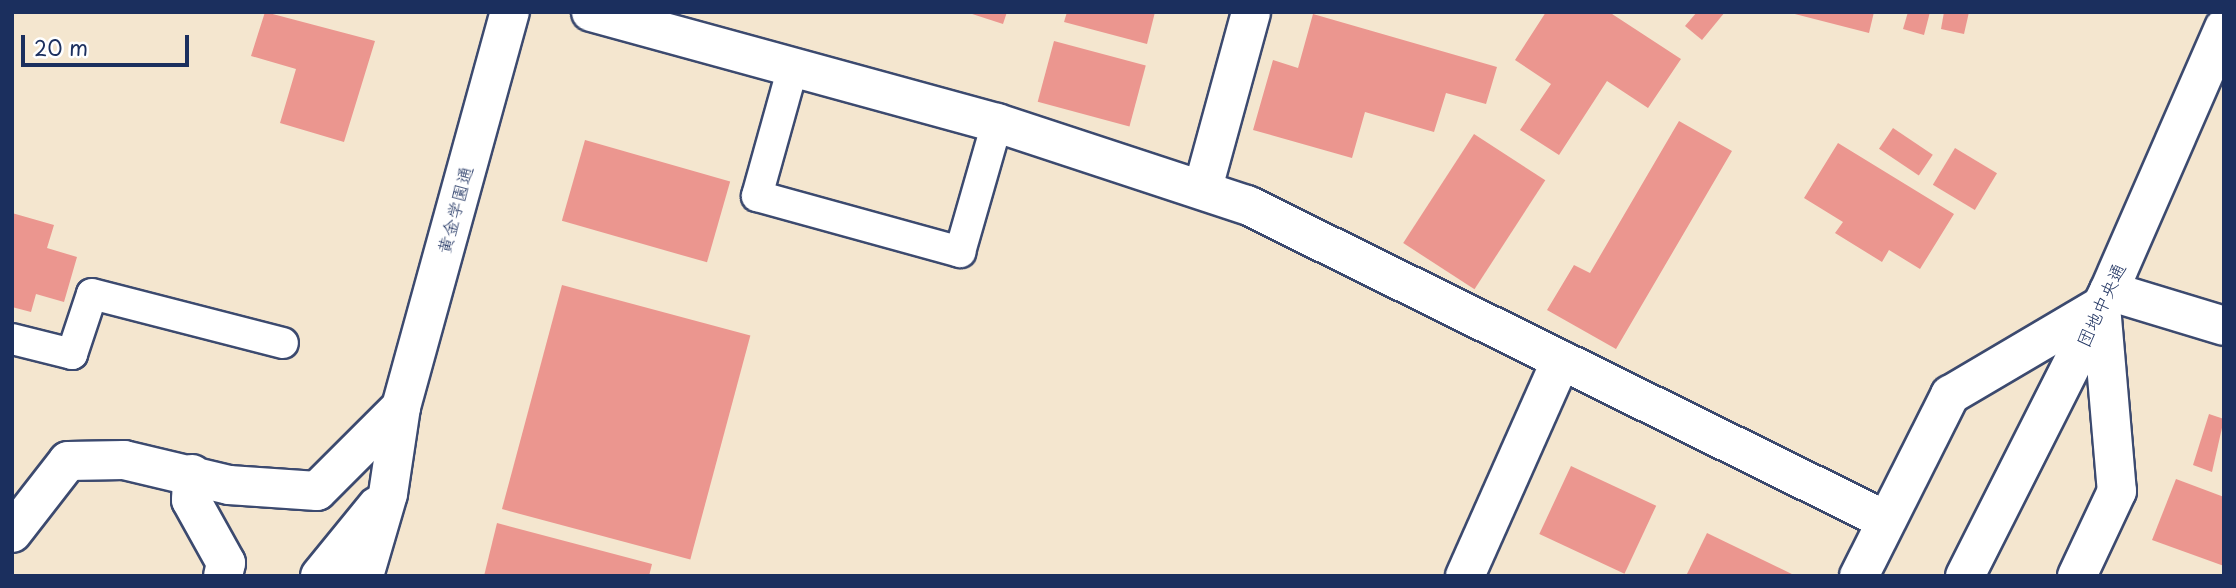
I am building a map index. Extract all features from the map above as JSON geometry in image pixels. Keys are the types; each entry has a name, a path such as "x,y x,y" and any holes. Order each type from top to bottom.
{"street":[{"name":"黄金学園通","path":"364,576 388,494 401,407 510,12"},
{"path":"591,12 997,124 1203,188 1885,520"},
{"path":"1203,188 1251,12"},
{"name":"団地中央通","path":"1970,566 2105,299 2224,28"},
{"path":"2077,576 2117,491 2105,299"},
{"path":"1859,576 1950,395 2105,299 2224,326"},
{"path":"1465,576 1561,360"},
{"path":"12,533 68,461 124,460 261,489 317,491 401,407"},
{"path":"191,474 191,500 226,563 223,576"},
{"path":"320,576 388,494"}],"lane":[{"path":"793,67 757,196 960,252 997,124"},
{"path":"12,339 72,354 92,294 283,343"}],"building":[{"path":"265,12 375,41 344,142 280,123 296,69 251,56"},
{"path":"966,12 1007,12 1003,24"},
{"path":"1067,12 1155,12 1147,44 1064,22"},
{"path":"1546,12 1609,12 1681,59 1648,108 1607,81 1559,155 1520,130 1551,84 1515,60"},
{"path":"1697,12 1725,12 1702,40 1685,26"},
{"path":"1787,12 1874,12 1869,33"},
{"path":"1908,12 1930,12 1924,35 1903,29"},
{"path":"1944,12 1969,12 1964,34 1941,29"},
{"path":"1313,14 1497,67 1486,104 1446,93 1434,132 1365,112 1352,158 1253,130 1273,60 1298,68"},
{"path":"1054,41 1146,66 1129,126 1038,102"},
{"path":"1679,121 1732,151 1616,349 1547,310 1574,265 1590,273"},
{"path":"1893,128 1933,155 1919,176 1879,149"},
{"path":"1474,134 1545,180 1474,289 1403,243"},
{"path":"585,140 730,182 707,262 562,221"},
{"path":"1838,143 1954,214 1920,269 1889,250 1882,262 1835,233 1843,222 1804,198"},
{"path":"1955,148 1997,173 1975,210 1933,185"},
{"path":"12,213 54,225 47,248 77,257 64,302 36,294 31,312 12,307"},
{"path":"562,285 750,335 690,560 502,509"},
{"path":"2209,414 2224,419 2212,472 2193,465"},
{"path":"1571,466 1656,506 1624,574 1539,534"},
{"path":"2176,479 2224,497 2224,566 2152,540"},
{"path":"497,523 652,564 649,576 484,576"},
{"path":"1707,533 1796,576 1686,576"}]}
